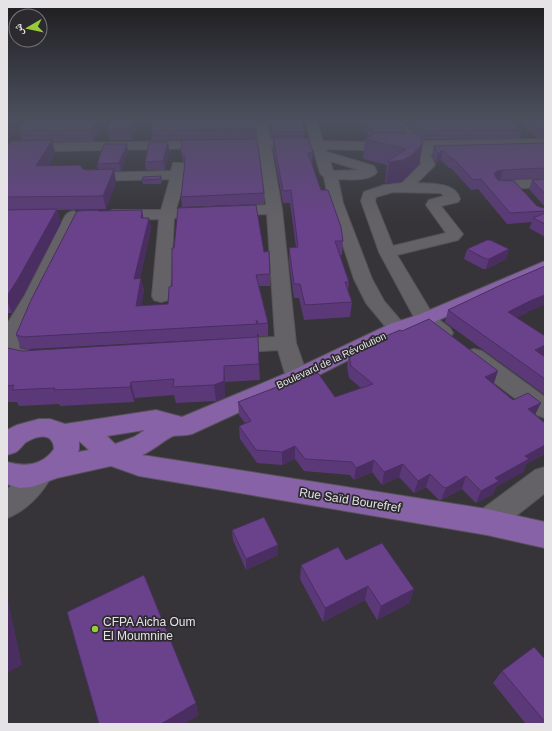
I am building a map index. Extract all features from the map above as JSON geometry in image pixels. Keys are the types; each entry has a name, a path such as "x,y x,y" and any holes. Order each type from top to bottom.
{"main road":[{"name":"Boulevard de la Révolution","path":"7,473 20,478 111,456 143,444 168,427 183,427 297,377 397,328 425,319 545,266"},
{"path":"7,426 73,432 156,419 183,427"},
{"path":"7,445 16,437 34,429"},
{"path":"73,432 111,456"},
{"path":"46,471 60,461 64,454 66,440 73,432"},
{"name":"Rue Saïd Bourefref","path":"111,456 154,468 487,522 545,535"}],"street":[{"path":"85,191 98,153"},
{"path":"266,153 274,209 286,342 297,377"},
{"path":"321,153 327,173 330,175 336,203 363,279 376,303 397,328"},
{"path":"330,175 365,174 370,172 369,169 331,153"},
{"path":"387,252 452,237 456,234 432,205 434,203 453,199 453,197 446,190 420,153"},
{"path":"405,188 428,165"},
{"path":"94,167 178,170 167,214 161,296"},
{"path":"500,185 520,190 545,183"},
{"path":"446,190 405,188 375,191 370,195 368,201 387,252 425,319 545,409"},
{"path":"51,357 28,358 11,355 8,346 13,331 79,216 274,209"},
{"path":"208,347 286,342"},
{"path":"7,506 20,496 46,471"},
{"path":"487,522 545,478"}],"building":[{"path":"7,153 44,153 36,166 80,165 83,169 88,170 114,169 103,196 7,197"},
{"path":"101,153 123,153 119,163 97,164"},
{"path":"147,153 165,153 163,161 145,162"},
{"path":"182,153 259,153 264,193 181,197 185,157"},
{"path":"276,153 308,153 321,190 328,190 341,227 343,241 335,241 349,282 345,282 352,302 305,305 300,284 294,284 289,248 298,247 291,190 283,191"},
{"path":"400,153 414,153 403,160 388,161"},
{"path":"446,153 545,153 545,168 503,170 497,171 494,174 498,180 514,181 537,206 543,208 545,207 545,211 510,213 481,179 473,180 453,158"},
{"path":"161,176 161,179 142,180 143,177"},
{"path":"545,179 545,194 532,180"},
{"path":"256,205 264,252 269,251 270,274 256,275 268,323 259,324 256,320 257,324 23,337 16,335 31,300 77,211 142,210 141,218 149,218 134,279 141,278 136,306 168,304 169,287 172,286 172,248 174,248 178,208"},
{"path":"57,209 18,279 7,296 7,210"},
{"path":"545,213 545,224 533,218"},
{"path":"487,240 509,249 486,259 467,249"},
{"path":"545,266 545,295 508,312 545,336 545,345 535,350 545,357 545,379 448,310"},
{"path":"429,319 498,371 485,377 513,400 528,393 541,403 528,409 545,423 545,445 525,456 529,459 495,478 499,481 481,491 466,476 446,488 443,487 430,474 418,481 403,464 384,472 374,460 356,468 352,462 305,459 295,446 282,452 256,450 239,426 251,421 238,402 295,380 318,373 335,397 373,384 351,366 349,354 379,339"},
{"path":"258,337 259,364 224,366 224,381 214,385 173,387 174,379 131,382 130,387 12,390 14,385 7,386 8,348 22,351"},
{"path":"264,517 278,545 246,559 232,530"},
{"path":"382,543 414,589 381,606 368,586 325,608 301,565 338,547 346,560"},
{"path":"144,575 196,703 161,724 99,724 67,612"},
{"path":"534,647 545,659 545,722 502,671"}],"place":[{"name":"CFPA Aicha Oum El Moumnine","path":"95,629"}]}
